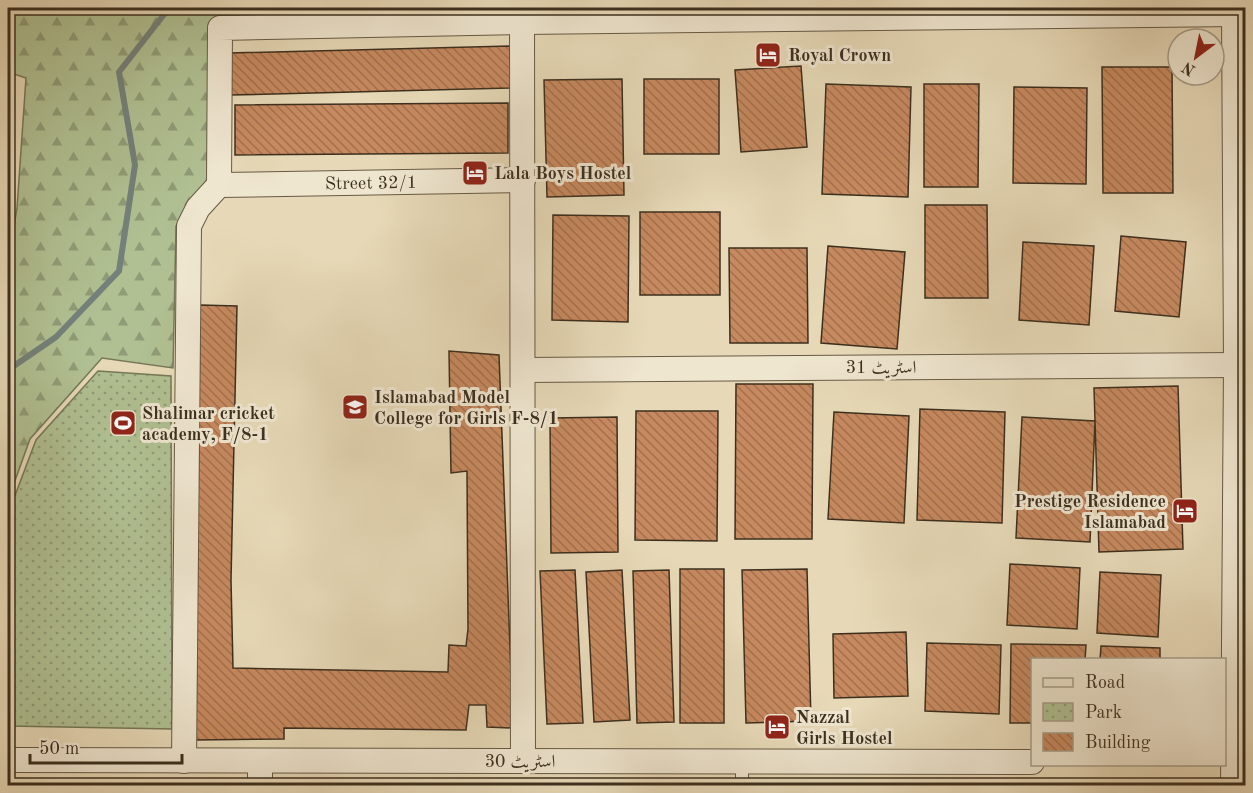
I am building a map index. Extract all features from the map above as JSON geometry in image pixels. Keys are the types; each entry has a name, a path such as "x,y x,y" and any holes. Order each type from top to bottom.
{"street":[{"path":"184,761 189,226 198,208 219,185 220,28 523,15 1240,12 1239,365 1232,771"},
{"path":"523,15 523,761"},
{"name":"Street 32/1","path":"219,185 523,180"},
{"name":"اسٹریٹ 31","path":"524,370 1239,365"},
{"name":"اسٹریٹ 30","path":"8,760 1031,762"},
{"path":"260,761 260,786"}],"lane":[{"path":"742,761 742,786"}],"green space":[{"path":"8,8 234,8 214,23 208,178 176,226 173,368 102,358 30,439 8,500 8,262 17,208 26,78 8,72"},
{"path":"98,371 171,376 172,729 8,726 8,514 36,440"}],"building":[{"path":"510,46 511,88 231,95 230,53"},
{"path":"801,66 807,147 741,152 735,70"},
{"path":"1102,67 1166,67 1166,87 1172,87 1173,193 1103,193"},
{"path":"622,79 624,195 547,197 544,80"},
{"path":"644,79 719,79 719,154 644,154"},
{"path":"826,84 911,87 908,197 822,194"},
{"path":"924,84 979,84 978,187 924,187"},
{"path":"1014,87 1087,88 1086,184 1013,183"},
{"path":"508,103 508,153 235,155 235,105"},
{"path":"925,205 987,205 988,298 925,298"},
{"path":"640,212 720,212 720,295 640,295"},
{"path":"553,215 629,216 628,322 552,320"},
{"path":"1121,236 1186,242 1179,317 1115,311"},
{"path":"1023,242 1094,246 1089,325 1019,320"},
{"path":"828,246 905,252 897,349 821,343"},
{"path":"729,248 807,248 808,343 730,343"},
{"path":"200,305 237,306 231,580 233,668 448,672 449,645 466,646 468,629 467,471 451,473 449,351 499,355 513,728 487,727 486,705 469,705 466,730 284,728 284,739 196,740"},
{"path":"736,384 813,384 812,539 735,539"},
{"path":"1178,386 1183,549 1099,552 1094,388"},
{"path":"920,409 1005,412 1002,523 917,520"},
{"path":"636,411 718,411 717,541 635,540"},
{"path":"834,412 909,416 904,523 828,519"},
{"path":"617,417 618,552 551,553 550,418"},
{"path":"1022,417 1095,421 1090,542 1016,538"},
{"path":"1010,564 1080,568 1077,629 1007,625"},
{"path":"680,569 724,569 724,723 680,723"},
{"path":"807,569 811,721 746,723 742,570"},
{"path":"575,570 583,723 547,724 540,571"},
{"path":"622,570 630,720 594,722 586,572"},
{"path":"669,570 674,722 637,723 633,571"},
{"path":"1100,572 1161,575 1158,637 1097,633"},
{"path":"906,632 908,696 834,698 833,634"},
{"path":"927,643 1001,645 999,714 925,711"},
{"path":"1011,644 1086,645 1085,658 1031,658 1031,723 1010,723"},
{"path":"1101,646 1160,648 1160,658 1100,658"}],"waterway":[{"path":"8,370 56,337 119,271 135,165 119,72 169,8"}],"place":[{"name":"Royal Crown","path":"768,55"},
{"name":"Lala Boys Hostel","path":"475,173"},
{"name":"Islamabad Model College for Girls F-8/1","path":"355,407"},
{"name":"Shalimar cricket academy, F/8-1","path":"123,423"},
{"name":"Prestige Residence Islamabad","path":"1185,511"},
{"name":"Nazzal Girls Hostel","path":"777,727"}]}
